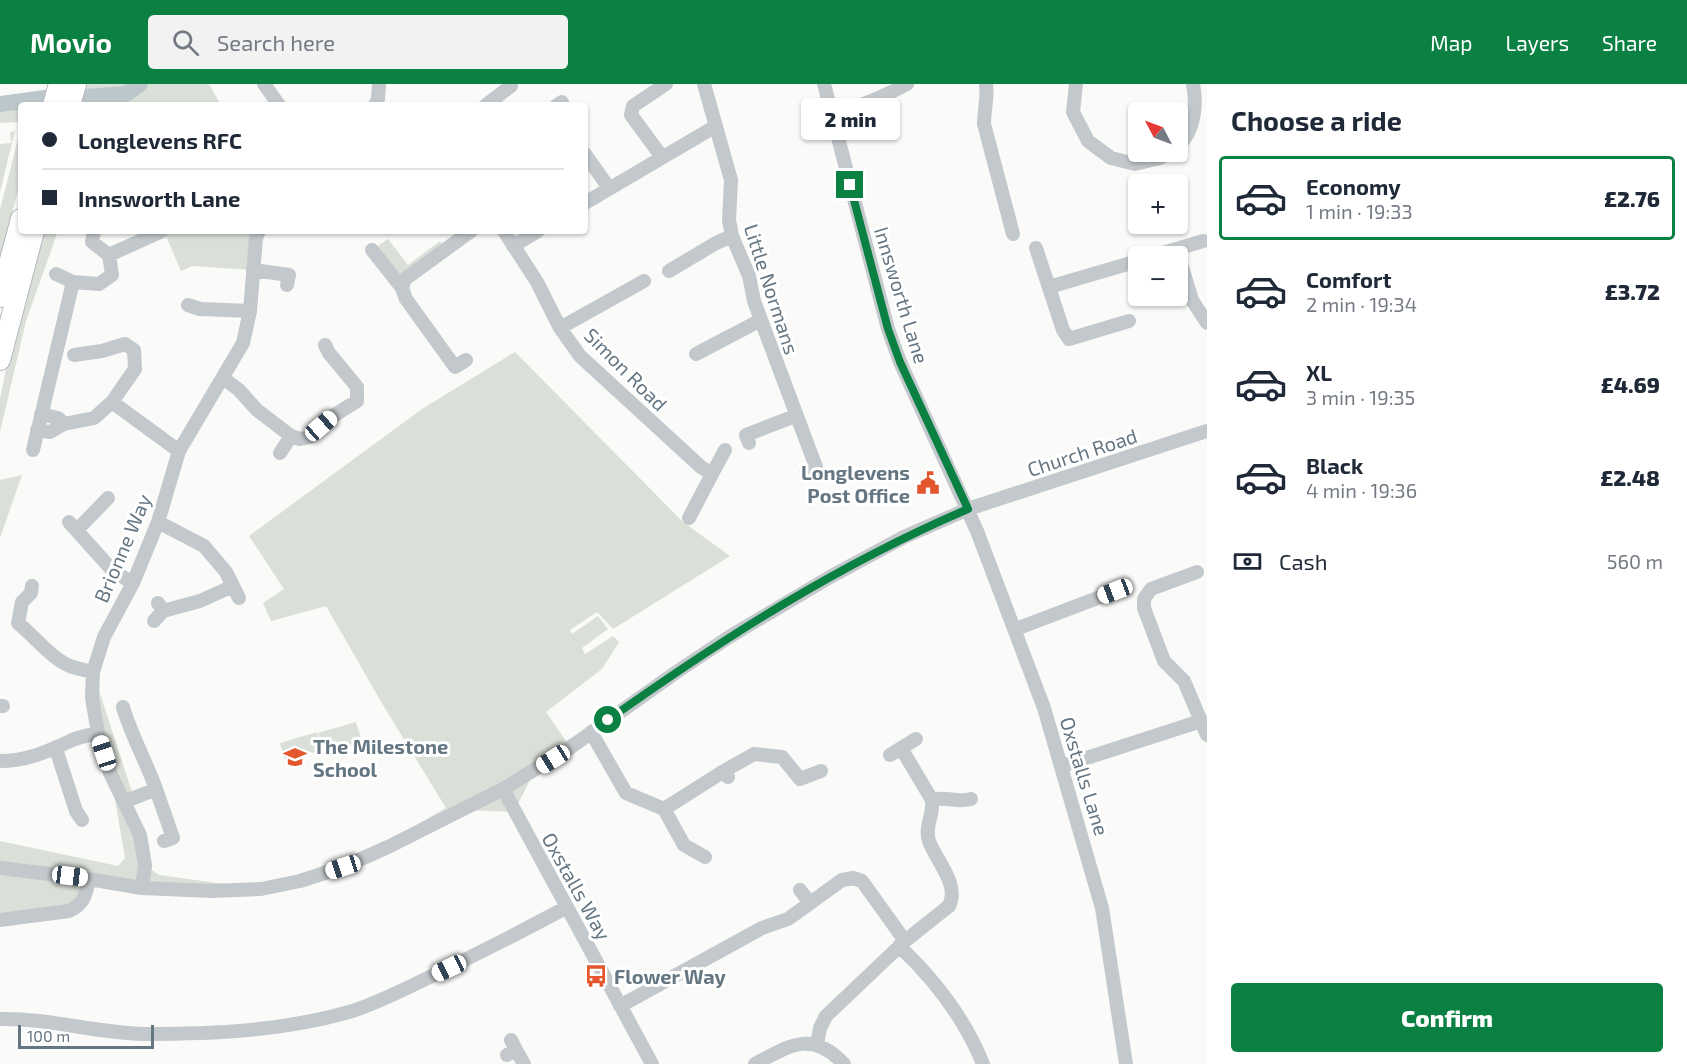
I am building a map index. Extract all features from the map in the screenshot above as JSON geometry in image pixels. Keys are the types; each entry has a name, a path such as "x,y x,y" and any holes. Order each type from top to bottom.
{"highway":[{"path":"54,102 59,84"},
{"path":"71,102 76,84"},
{"path":"0,297 18,230"},
{"path":"0,360 33,234"}],"street":[{"path":"264,84 277,102"},
{"path":"376,102 379,84"},
{"path":"490,102 511,86 509,84"},
{"path":"662,157 631,115 633,106 666,84"},
{"name":"Little Normans","path":"704,84 731,180 729,220 732,236 749,276 760,320 815,467"},
{"name":"Innsworth Lane","path":"824,84 888,329 900,362 968,509"},
{"path":"831,114 864,105 907,84"},
{"path":"986,84 988,98 984,124 1012,230 997,231"},
{"path":"1076,84 1073,112 1088,141 1111,158 1135,164 1143,162"},
{"path":"1188,130 1197,102 1193,84"},
{"path":"588,200 716,126"},
{"path":"588,158 609,188"},
{"path":"56,274 73,282 99,284 112,275 109,255 92,242 93,234"},
{"path":"109,255 165,234"},
{"name":"Brionne Way","path":"142,888 145,865 140,836 110,773 98,733 92,698 93,672 104,637 133,583 158,522 179,451 243,343 250,311 255,238 257,234"},
{"path":"402,288 405,279 467,234"},
{"name":"Simon Road","path":"506,234 537,282 560,327 580,356 701,467 712,474"},
{"path":"513,246 533,234"},
{"path":"673,265 732,236"},
{"path":"1188,246 1203,241"},
{"path":"1036,248 1063,330 1064,341 1115,330 1128,321"},
{"path":"372,250 402,288 406,299 455,367 466,360"},
{"path":"1049,287 1128,264"},
{"path":"253,270 289,275 287,285"},
{"path":"560,327 632,295 644,281"},
{"path":"33,450 73,282"},
{"path":"1188,287 1192,300 1205,313"},
{"path":"196,310 250,311"},
{"path":"696,354 712,353 760,320"},
{"path":"38,430 50,432 64,424 94,418 140,371 134,350 125,344 102,351 74,355 54,362"},
{"path":"58,347 74,355"},
{"path":"223,378 239,390 257,410 291,436 300,439 310,437 333,416 357,401 357,387 325,352"},
{"path":"112,402 148,434 179,451"},
{"path":"41,414 58,418 64,424"},
{"path":"749,443 746,435 795,416"},
{"name":"Church Road","path":"0,868 142,888 212,891 261,889 300,881 343,867 388,848 503,789 571,747 675,673 781,605 889,545 968,509 1207,431"},
{"path":"280,453 291,436"},
{"path":"689,518 725,450"},
{"path":"105,505 73,526 113,571 133,583"},
{"name":"Oxstalls Lane","path":"968,509 1016,629 1062,766 1102,908 1126,1064"},
{"path":"158,522 204,546 226,572 236,592 158,611"},
{"path":"1194,576 1151,589 1144,599 1144,608 1164,661 1184,681 1207,735"},
{"path":"33,591 22,602 14,626 34,636 54,656 69,665 93,672"},
{"path":"1016,629 1119,594"},
{"path":"123,707 132,734 148,766 173,838"},
{"path":"1062,766 1201,721"},
{"path":"591,732 626,793 664,809 684,845 705,857"},
{"path":"0,761 30,758 56,749 71,740 98,733"},
{"path":"817,1045 822,1021 826,1016 902,943 949,906 953,896 950,884 928,840 927,831 933,809 932,800 896,751 916,739"},
{"path":"56,749 74,816"},
{"path":"664,809 726,774 754,754 784,754 797,782 821,771"},
{"path":"124,802 156,789"},
{"name":"Oxstalls Way","path":"503,789 652,1064"},
{"path":"932,800 944,798 958,802 972,800"},
{"path":"620,1006 762,928 788,919 842,880 853,878 862,881 902,943 945,996 974,1041 983,1064"},
{"path":"0,920 69,911 79,906 86,897 89,879"},
{"path":"800,890 810,903"},
{"path":"0,1019 142,1034 249,1031 305,1022 350,1011 392,995 487,950 567,908"},
{"path":"755,1064 787,1047 806,1043 817,1045 834,1054 844,1064"},
{"path":"511,1048 524,1064"}],"shaded area":[{"path":"86,84 209,84 219,102 80,102"},
{"path":"23,101 18,102 18,122 0,123 0,102"},
{"path":"15,131 0,192 0,144 11,143 10,132"},
{"path":"18,139 18,190 0,259 0,210"},
{"path":"40,234 57,234 26,321 0,432 0,399 10,350"},
{"path":"165,234 259,234 253,270 192,266 181,271"},
{"path":"388,239 408,265 440,241 446,249 405,279 372,250"},
{"path":"515,352 683,522 730,556 613,629 597,612 570,630 572,634 598,616 608,629 582,648 585,654 613,636 619,642 602,669 546,712 566,741 591,732 535,770 514,812 464,810 343,867 446,808 326,606 271,621 263,603 284,589 249,536 422,409"},
{"path":"22,475 0,538 0,480"},
{"path":"93,672 134,798 125,801 145,865 159,875 261,889 89,879 79,906 0,920 0,841 118,866 125,858"},
{"path":"356,722 362,742 324,753 318,733"},
{"path":"317,732 322,750 285,761 280,743"}],"waterway":[{"path":"86,97 126,94 140,84"},
{"path":"0,104 45,98"}],"place":[{"name":"Longlevens Post Office","path":"928,483"},
{"name":"The Milestone School","path":"295,757"},
{"name":"Flower Way","path":"596,976"}],"route":[{"path":"608,720 729,637 797,596 904,537 968,509 900,362 876,287 850,185"}]}
